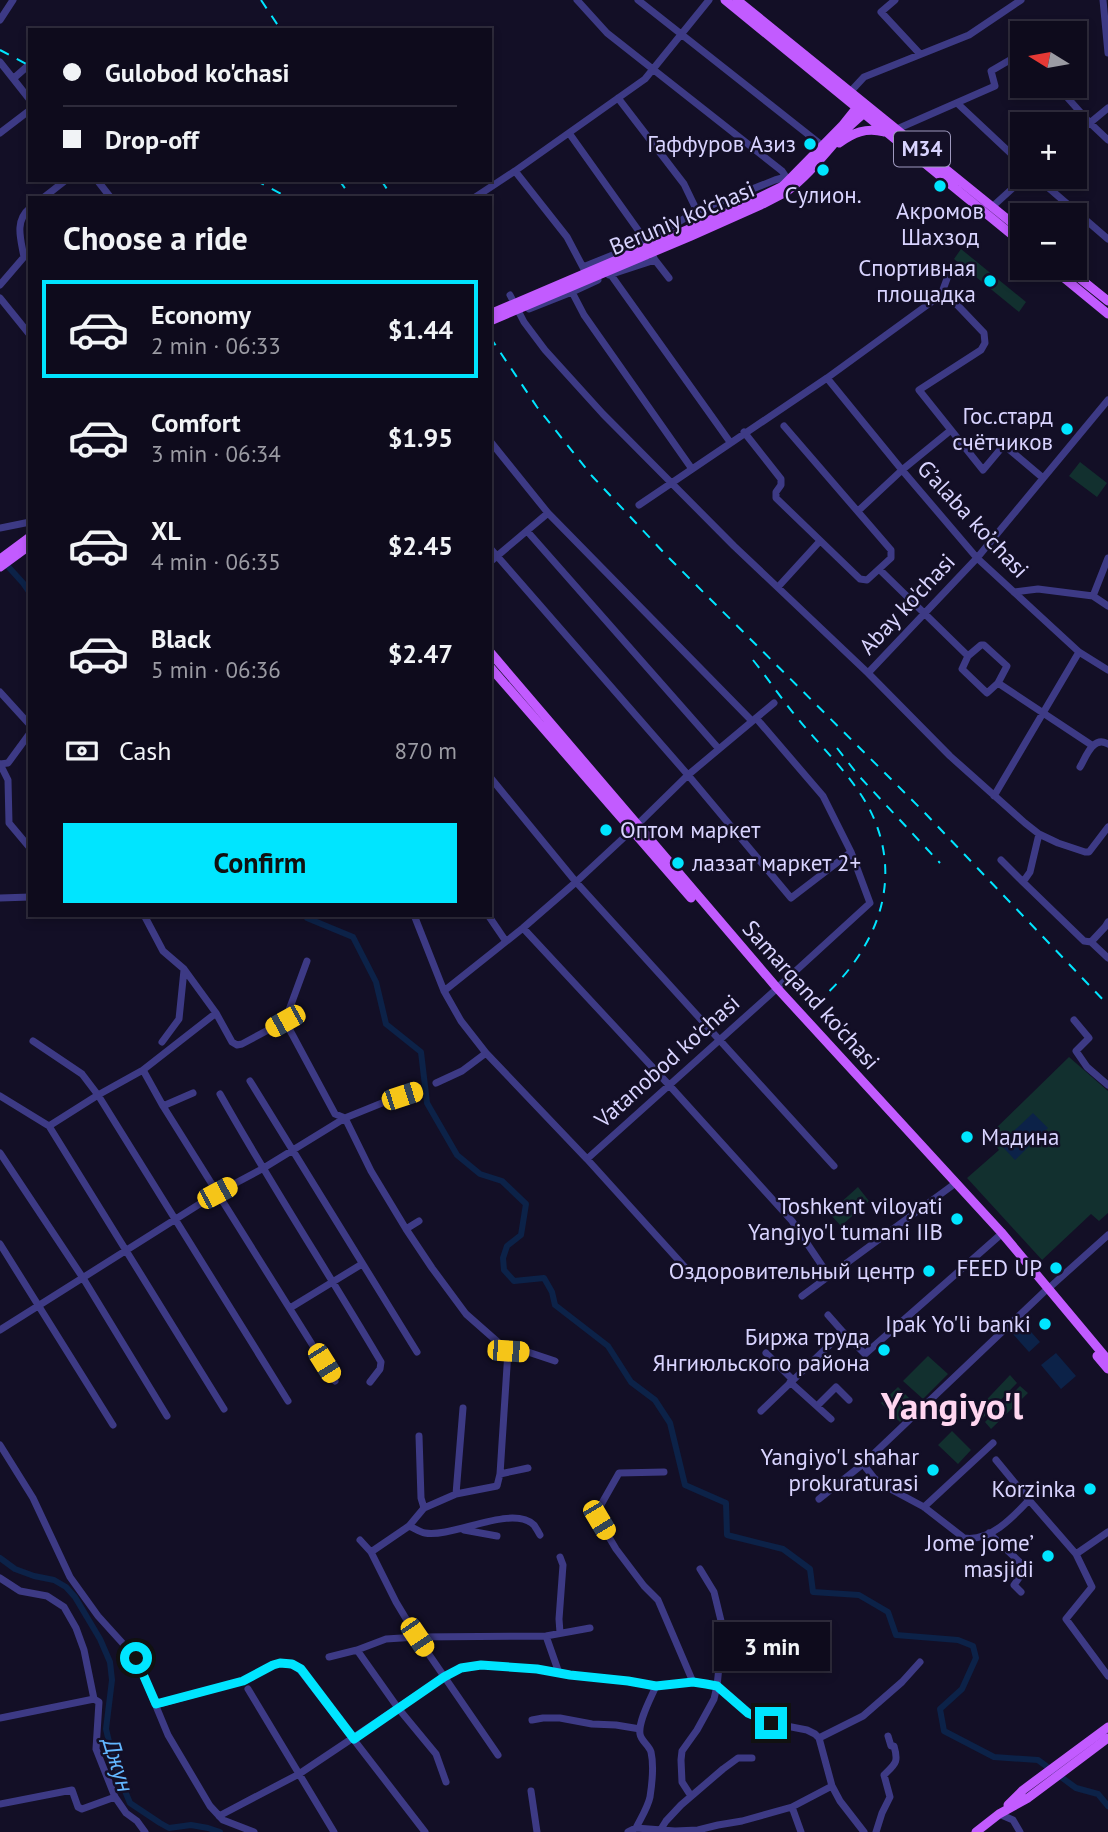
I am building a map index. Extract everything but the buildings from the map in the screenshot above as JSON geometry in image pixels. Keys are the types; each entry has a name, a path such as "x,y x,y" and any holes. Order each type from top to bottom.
{"main road":[{"name":"M34","path":"725,0 847,94"},
{"name":"M34","path":"737,0 969,193 1010,232"},
{"path":"832,136 844,114 847,94"},
{"name":"Beruniy ko'chasi","path":"827,148 832,136 863,107"},
{"name":"Beruniy ko'chasi","path":"492,320 763,204 827,148 863,107"},
{"path":"827,148 862,131 893,132"},
{"name":"Beruniy ko'chasi","path":"492,313 789,184"},
{"name":"M34","path":"969,193 1010,221"},
{"path":"1067,280 1108,314"},
{"path":"1082,280 1108,301"},
{"path":"0,559 28,538"},
{"path":"0,567 28,546"},
{"name":"Samarqand ko'chasi","path":"492,654 634,828"},
{"name":"Samarqand ko'chasi","path":"492,669 775,990 955,1184 1108,1360"},
{"name":"Samarqand ko'chasi","path":"955,1184 1047,1290 1108,1369"},
{"path":"1072,1761 1108,1727"},
{"path":"976,1832 1025,1794 1108,1738"}],"street":[{"path":"0,20 13,0"},
{"path":"577,0 607,33 782,171 789,184 697,211 645,242 583,267"},
{"path":"638,0 827,148"},
{"path":"477,196 645,79 709,0"},
{"path":"895,0 881,12 920,54"},
{"path":"847,94 864,77 969,35 1021,0"},
{"path":"1103,0 1108,53"},
{"path":"893,132 995,86 991,71 1010,60"},
{"path":"0,62 28,97"},
{"path":"14,78 28,66"},
{"path":"618,98 684,184 697,211"},
{"path":"1067,98 1108,140"},
{"path":"957,103 1010,153"},
{"path":"1087,125 1107,110"},
{"path":"0,133 28,112"},
{"path":"569,133 669,278"},
{"path":"515,171 567,237 590,283"},
{"path":"46,196 63,182"},
{"path":"99,182 109,196"},
{"path":"992,207 1012,189"},
{"path":"1050,189 1108,239"},
{"path":"0,285 24,257 19,223 28,210"},
{"path":"519,313 590,283 655,260"},
{"path":"611,275 730,442"},
{"path":"639,505 827,377 941,295 948,276"},
{"path":"943,290 984,333 985,343 981,350 919,390 983,470 1004,445 1043,478"},
{"path":"572,292 584,315 692,469"},
{"path":"510,295 545,350 603,414 950,756 994,796 1040,834 1085,852 1089,852 1108,827"},
{"path":"0,298 28,333"},
{"name":"G’alaba ko’chasi","path":"827,377 977,558 1079,652 1108,670"},
{"name":"Abay ko'chasi","path":"868,673 977,558 1108,400"},
{"path":"744,432 781,479 776,498 860,579 867,580 891,558 891,550 783,426"},
{"path":"858,511 951,430"},
{"name":"Vatanobod ko'chasi","path":"492,444 548,513 754,720 823,796 851,852 870,903 587,1159"},
{"path":"548,513 493,559 688,775 791,898 851,852"},
{"path":"0,528 28,522"},
{"path":"527,531 719,749"},
{"path":"778,587 820,541"},
{"path":"1093,596 1108,558"},
{"path":"880,570 968,656"},
{"path":"1014,592 1038,589 1093,596 1108,606"},
{"path":"981,645 1007,666 998,683 989,692 984,692 963,672 968,656 981,645"},
{"path":"994,796 1079,652"},
{"path":"998,683 1093,746"},
{"path":"0,692 28,723"},
{"path":"444,991 523,928 634,828 688,775 774,703"},
{"path":"28,736 8,763 0,764 9,823 28,846"},
{"path":"1080,767 1100,740 1108,744"},
{"path":"492,779 576,881 834,1166"},
{"path":"0,825 9,823"},
{"path":"1023,882 1030,872 1040,834"},
{"path":"1001,860 1084,941 1091,942 1108,958"},
{"path":"0,898 28,897"},
{"path":"145,917 163,951 184,969 216,1013 232,1042 237,1045 285,1021 307,961"},
{"path":"415,917 444,991 461,1021 486,1053 692,1275"},
{"path":"489,917 505,940"},
{"path":"1091,942 1108,922"},
{"path":"523,928 792,1222 829,1276"},
{"path":"162,1042 181,1013 184,969"},
{"path":"49,1126 143,1070 216,1013"},
{"path":"1074,1020 1089,1038 1076,1051 1087,1067 1108,1085"},
{"path":"285,1021 335,1114 345,1118 371,1171 406,1229 466,1314 508,1351 528,1352 555,1361"},
{"path":"33,1041 82,1074 98,1095 288,1401"},
{"path":"436,1083 462,1072 486,1053"},
{"path":"143,1070 335,1381"},
{"path":"250,1081 417,1352"},
{"path":"0,1330 174,1219 345,1118 418,1090"},
{"path":"163,1106 193,1093"},
{"path":"220,1094 262,1169 381,1362 380,1369 370,1382"},
{"path":"0,1096 49,1126 224,1409"},
{"path":"0,1153 83,1279 167,1416"},
{"path":"802,1296 955,1184"},
{"path":"406,1229 419,1221"},
{"path":"819,1499 863,1464 1108,1235"},
{"path":"828,1315 866,1354 999,1236"},
{"path":"0,1244 113,1425"},
{"path":"290,1308 362,1264"},
{"path":"761,1411 843,1332"},
{"path":"371,1552 410,1526 424,1508 456,1494 494,1488 499,1483 508,1351"},
{"path":"766,1353 831,1419"},
{"path":"817,1406 836,1387 849,1400"},
{"path":"456,1494 463,1408"},
{"path":"419,1436 421,1498 424,1508"},
{"path":"924,1507 993,1443"},
{"path":"0,1445 33,1498 70,1577 98,1616 136,1658 167,1735 210,1805 223,1820 254,1832"},
{"path":"996,1460 1076,1554 1092,1587 1066,1620 1108,1676"},
{"path":"863,1464 883,1485 924,1507 964,1538 972,1539 989,1533 1010,1520 1029,1500"},
{"path":"500,1474 528,1468"},
{"path":"664,1472 619,1474 598,1510 597,1517 616,1549 658,1600 693,1682"},
{"path":"410,1526 427,1533 520,1518 533,1524 540,1535"},
{"path":"460,1529 497,1536"},
{"path":"1076,1554 1108,1532"},
{"path":"989,1533 1026,1568 1014,1585 1021,1592"},
{"path":"360,1540 371,1552 417,1637 498,1755"},
{"path":"560,1556 563,1565 559,1619 561,1633"},
{"path":"691,1796 681,1777 682,1751 714,1699 723,1629 714,1592 700,1569"},
{"path":"0,1578 20,1591 47,1596 64,1607 84,1650 94,1699"},
{"path":"329,1657 386,1639 546,1636 590,1628"},
{"path":"546,1636 559,1673"},
{"path":"357,1650 398,1708 436,1754 446,1782"},
{"path":"819,1738 863,1716 902,1682 920,1662"},
{"path":"156,1704 243,1681 273,1665 292,1664 301,1669 425,1832"},
{"path":"219,1816 299,1774 444,1677 461,1668 481,1665 537,1669 656,1686 693,1682 717,1686 759,1719 815,1734 819,1738 832,1786 864,1832"},
{"path":"636,1828 650,1799 652,1766 652,1754 649,1746 640,1737 640,1729 656,1686"},
{"path":"248,1689 334,1832"},
{"path":"0,1718 94,1699 99,1702 96,1749 115,1797 145,1832"},
{"path":"532,1720 560,1718 640,1729"},
{"path":"876,1832 890,1797 884,1776 898,1757 888,1736"},
{"path":"661,1829 691,1796 734,1760 741,1757 752,1758"},
{"path":"628,1832 636,1828 698,1830 742,1821 792,1807 832,1786"},
{"path":"0,1804 72,1790 78,1807 82,1809 115,1797"},
{"path":"531,1791 537,1832"},
{"path":"792,1807 801,1832"},
{"path":"999,1814 1013,1820 1020,1832"}],"green space":[{"name":"Спортивная площадка","path":"961,249 1026,302 1019,312 954,259"},
{"path":"1080,462 1107,483 1097,497 1069,476"},
{"path":"1069,1057 1108,1091 1108,1213 1099,1221 1091,1214 1042,1260 967,1178 999,1150 988,1136"},
{"path":"858,1187 869,1201 841,1226 829,1213"},
{"path":"928,1356 948,1374 923,1399 903,1381"},
{"path":"1010,1375 1017,1383 982,1419 975,1412"},
{"path":"1020,1386 1028,1393 991,1429 985,1422"},
{"path":"898,1387 916,1405 900,1422 881,1403"},
{"path":"952,1431 971,1450 958,1464 938,1445"}],"water":[{"path":"1033,1113 1048,1128 1015,1160 1000,1144"},
{"path":"1024,1324 1040,1342 1029,1352 1013,1334"},
{"path":"1056,1353 1076,1376 1061,1389 1041,1365"}],"waterway":[{"path":"4,562 28,590"},
{"path":"307,917 353,937 376,982 386,1024 421,1052 427,1103 457,1155 480,1174 502,1181 526,1204 521,1235 507,1246 503,1258 504,1270 514,1281 544,1278 552,1292 555,1305 608,1346 631,1382 655,1400 670,1423 685,1485 726,1503 727,1535 783,1549 810,1569 813,1592 859,1595 888,1612 896,1635 958,1640 973,1646 976,1658 962,1689 940,1709 944,1731 994,1757 1038,1760 1076,1788 1098,1794 1108,1806"},
{"name":"Джун","path":"0,1558 15,1569 54,1580 66,1587 100,1639 110,1662 112,1680 106,1729 115,1767 130,1803 169,1828 191,1825 220,1832"}],"railway":[{"path":"261,0 280,28"},
{"path":"0,50 28,65"},
{"path":"259,182 285,196"},
{"path":"340,182 351,196"},
{"path":"382,182 392,196"},
{"path":"492,340 537,407 592,476 666,555 923,811 1108,1005"},
{"path":"753,660 793,713 854,784 869,808 880,835 885,861 885,887 879,912 870,936 856,959 820,1000"},
{"path":"837,748 858,775 940,863"}],"place":[{"name":"Гаффуров Азиз","path":"810,144"},
{"name":"Сулион.","path":"823,170"},
{"name":"Акромов Шахзод","path":"940,186"},
{"name":"Спортивная площадка","path":"990,281"},
{"name":"Гос.стард счётчиков","path":"1067,429"},
{"name":"Оптом маркет","path":"606,830"},
{"name":"лаззат маркет 2+","path":"678,863"},
{"name":"Мадина","path":"967,1137"},
{"name":"Toshkent viloyati Yangiyo'l tumani IIB","path":"957,1219"},
{"name":"FEED UP","path":"1056,1268"},
{"name":"Оздоровительный центр","path":"929,1271"},
{"name":"Ipak Yo'li banki","path":"1045,1324"},
{"name":"Биржа труда Янгиюльского района","path":"884,1350"},
{"name":"Yangiyo'l shahar prokuraturasi","path":"933,1470"},
{"name":"Korzinka","path":"1090,1489"},
{"name":"Jome jome’ masjidi","path":"1048,1556"}],"district":[{"name":"Yangiyo'l","path":"952,1406"}],"route":[{"path":"136,1658 156,1704 243,1681 273,1665 292,1664 301,1669 354,1739 444,1677 461,1668 481,1665 537,1669 656,1686 693,1682 717,1686 748,1713 771,1723"}]}
